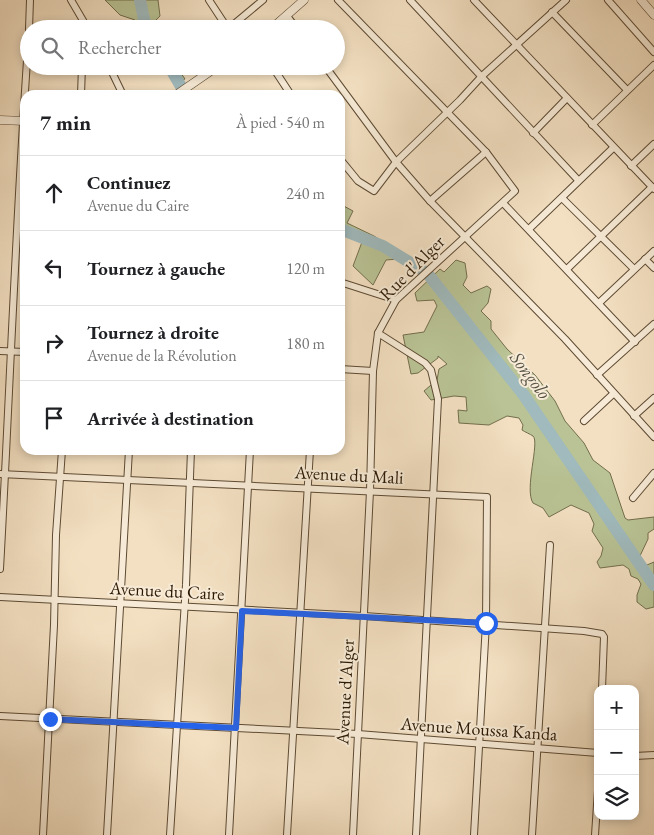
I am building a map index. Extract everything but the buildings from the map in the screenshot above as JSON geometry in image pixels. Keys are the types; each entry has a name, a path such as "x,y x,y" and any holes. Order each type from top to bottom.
{"street":[{"path":"29,20 30,0"},
{"path":"71,0 83,20"},
{"path":"209,0 222,20"},
{"path":"239,20 263,0"},
{"path":"282,20 304,0"},
{"path":"338,0 486,152 515,191 504,204 635,342"},
{"path":"410,0 578,180"},
{"path":"474,0 612,148 653,188 567,269"},
{"path":"345,165 358,181 372,191 396,162 482,76 566,0"},
{"path":"608,0 654,52"},
{"path":"641,0 654,14"},
{"path":"552,12 628,90"},
{"path":"287,16 290,20"},
{"path":"592,125 654,65"},
{"path":"26,90 27,75"},
{"path":"81,90 82,75"},
{"path":"113,75 121,90"},
{"path":"183,90 205,75"},
{"path":"278,75 288,90"},
{"path":"333,75 344,90"},
{"path":"345,92 396,162 430,201 565,339 654,437"},
{"path":"533,133 567,98"},
{"path":"0,120 20,121"},
{"path":"631,166 654,144"},
{"path":"529,229 612,148"},
{"path":"430,201 486,152"},
{"path":"0,568 3,474 12,352 16,212 20,166"},
{"path":"562,198 634,269"},
{"name":"Rue d'Alger","path":"373,371 378,333 396,300 464,237 504,204"},
{"path":"599,303 654,251"},
{"path":"645,258 654,268"},
{"path":"345,284 396,300"},
{"path":"597,375 651,327 654,335"},
{"path":"378,333 425,363 431,370 438,398 435,494 416,835"},
{"path":"0,351 20,352"},
{"path":"345,369 373,371"},
{"name":"Avenue d'Alger","path":"353,835 370,491 373,371"},
{"path":"584,421 613,394"},
{"path":"634,416 654,398"},
{"path":"43,835 62,455"},
{"path":"107,835 129,455"},
{"path":"170,835 191,455"},
{"path":"229,835 250,455"},
{"path":"287,835 310,455"},
{"path":"633,498 654,473"},
{"name":"Avenue du Mali","path":"3,474 247,484 487,497 486,623"},
{"path":"532,835 550,545"},
{"name":"Avenue du Caire","path":"0,597 486,623 602,634 604,637 602,685"},
{"path":"474,835 486,623"},
{"name":"Avenue Moussa Kanda","path":"0,716 358,734 594,753"},
{"path":"639,756 654,755"},
{"path":"595,835 596,820"}],"green space":[{"path":"105,0 158,0 160,16 156,20 135,20 120,15"},
{"path":"169,75 182,75 185,79 174,83"},
{"path":"345,207 353,211 347,223 374,236 420,265 416,269 398,259 386,260 373,285 353,266 362,242 345,234"},
{"path":"456,260 465,263 467,277 463,285 471,293 487,286 491,289 488,303 481,311 491,321 491,329 507,349 535,375 555,401 565,421 584,443 593,460 610,473 625,518 628,520 654,517 654,529 648,533 648,539 639,558 647,565 654,562 654,577 643,568 524,388 489,349 488,356 539,420 566,464 586,487 613,530 654,587 654,607 646,609 637,602 637,595 641,584 638,579 631,576 629,569 623,565 600,568 597,562 603,548 592,531 594,524 589,513 571,505 549,517 543,508 533,503 530,487 535,440 533,436 522,430 523,425 519,418 507,416 489,425 459,423 458,410 467,411 466,397 454,396 431,400 424,391 437,380 439,369 447,364 438,356 438,358 418,373 411,374 403,335 424,332 437,306 434,300 417,301 415,293 440,269 444,272"}],"waterway":[{"name":"Songolo","path":"140,0 144,20"},
{"name":"Songolo","path":"174,75 183,90"},
{"name":"Songolo","path":"345,231 383,246 427,273 523,394 654,585"}],"route":[{"path":"50,719 236,728 242,611 486,623"}]}
